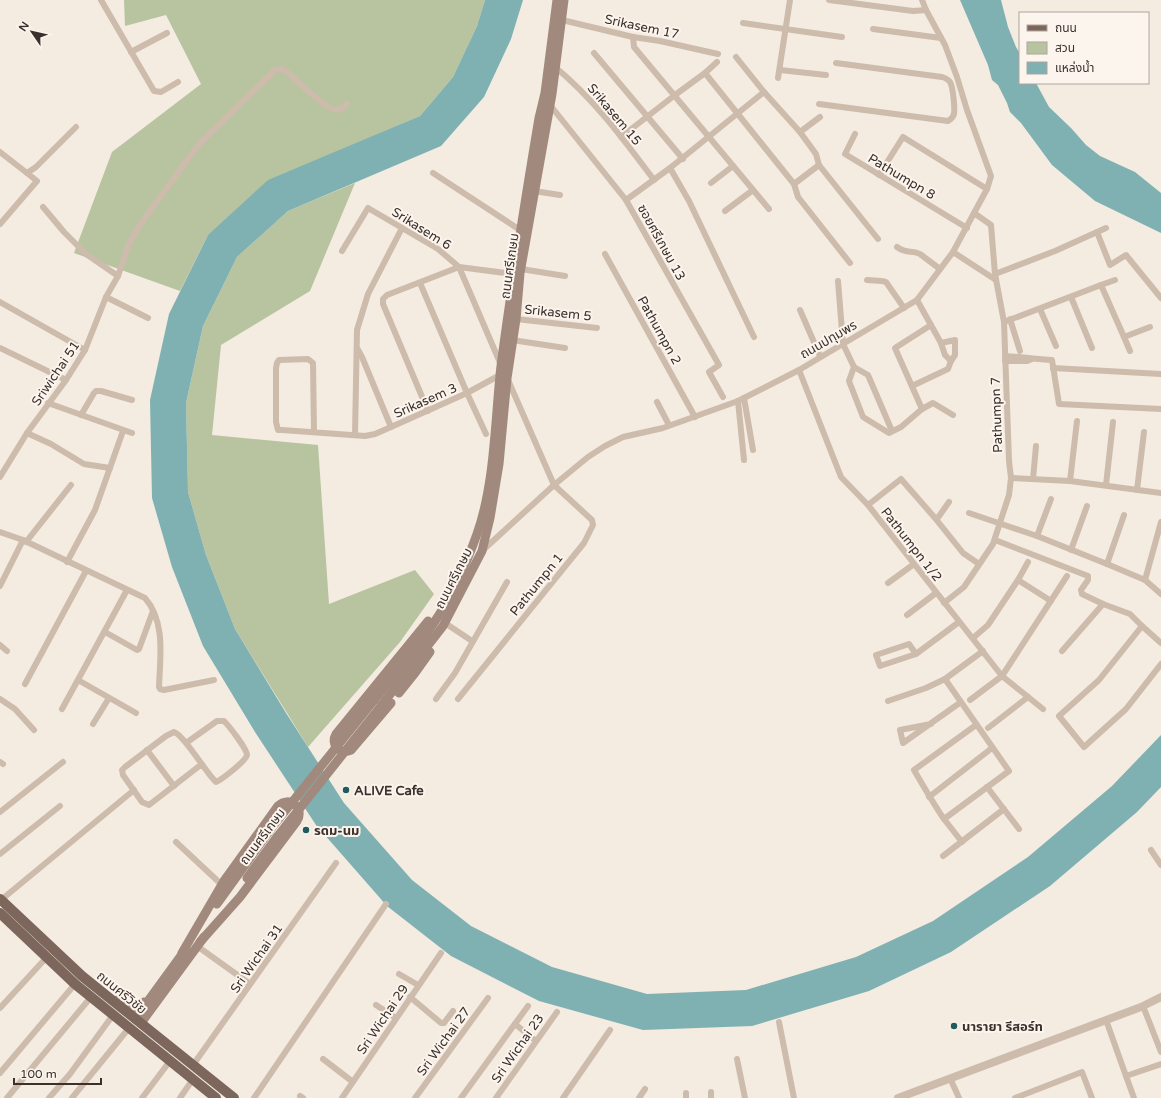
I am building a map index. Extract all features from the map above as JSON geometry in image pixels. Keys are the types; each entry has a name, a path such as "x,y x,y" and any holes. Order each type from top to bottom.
{"main road":[{"name":"ถนนศรีเกษม","path":"168,980 182,954 273,826 444,625 482,551 490,518 499,464 503,373 516,318 520,230 545,93 557,0"},
{"name":"ถนนศรีเกษม","path":"135,1024 168,980 199,944 378,702 439,615 461,573 483,516 517,272 550,105 564,0"},
{"path":"444,625 423,662 353,748 348,752 344,752 335,747 334,740 336,734 435,613 447,597 461,573"},
{"path":"182,954 222,885 278,806 284,802 292,802 298,807 300,814 297,821 240,897 199,944"},
{"name":"ถนนศรีวิชัย","path":"1,900 54,950 99,989 135,1024 176,1051 234,1098"},
{"name":"ถนนศรีวิชัย","path":"0,913 75,984 116,1017 128,1025 135,1024"},
{"path":"46,958 54,950"},
{"path":"99,989 128,1006 135,1008 142,1005 168,980"},
{"path":"168,980 150,1019 151,1024 176,1051"},
{"path":"135,1024 141,1034 166,1058 216,1098"}],"street":[{"path":"101,0 154,92 161,92 178,82"},
{"path":"778,78 787,29 790,0"},
{"path":"829,0 913,12 926,10"},
{"name":"ถนนปทุมพร","path":"482,551 554,485 588,457 622,437 669,426 738,401 799,370 820,356 917,300 953,252 988,189 991,176 945,45 922,0"},
{"name":"Srikasem 17","path":"562,20 633,37 660,41 718,54"},
{"path":"743,23 842,37"},
{"path":"873,29 941,38"},
{"path":"131,52 167,33"},
{"path":"633,37 634,47 769,209"},
{"path":"594,53 683,158"},
{"path":"736,57 764,92 800,132 816,154 819,165 878,239"},
{"path":"621,137 705,73 717,62"},
{"path":"819,104 948,121 952,119 954,115 950,82 947,79 942,77 836,63"},
{"name":"Srikasem 15","path":"555,67 575,83 621,137 654,180"},
{"name":"Sriwichai 51","path":"0,477 27,433 66,380 85,350 106,298 118,276 128,243 199,144 275,70 282,69 286,71 318,99 332,109 336,110 342,108 347,104"},
{"path":"780,70 826,75"},
{"path":"705,73 794,184 798,197 850,263"},
{"path":"626,200 710,137 764,92"},
{"name":"ซอยศรีเกษม 13","path":"550,105 626,200 719,365 709,372 723,397"},
{"path":"954,110 967,110"},
{"path":"800,132 820,118"},
{"path":"27,173 36,167 76,127"},
{"name":"Pathumpn 8","path":"854,134 845,154 967,228"},
{"path":"879,175 903,137 988,189"},
{"path":"0,224 37,181 1,154"},
{"path":"794,184 819,165"},
{"path":"711,183 733,166"},
{"path":"670,168 689,201 754,337"},
{"path":"433,173 520,230"},
{"path":"725,211 753,190"},
{"path":"534,191 560,196"},
{"path":"43,207 86,254 118,276"},
{"name":"Srikasem 6","path":"342,251 368,208 438,248 459,267 565,276"},
{"name":"Pathumpn 7","path":"944,603 964,587 995,540 1009,495 1011,478 1005,359 1007,320 996,277 991,225 974,213"},
{"path":"355,435 357,330 368,294 402,228"},
{"path":"953,252 996,277 1106,228"},
{"path":"1097,232 1110,265 1126,255 1161,298"},
{"path":"897,247 907,253 916,252 920,254 940,269"},
{"name":"Pathumpn 2","path":"605,254 695,417"},
{"path":"428,411 383,299 391,293 459,267 503,373 554,485"},
{"path":"867,280 886,282 904,308"},
{"path":"1020,351 1007,320 1115,280"},
{"path":"838,281 843,344 854,367 868,375 892,431"},
{"path":"420,283 486,434"},
{"path":"1101,285 1130,351"},
{"path":"1071,297 1092,348"},
{"path":"106,298 148,318"},
{"path":"917,300 930,326 941,343 945,355 951,361"},
{"path":"0,302 85,350"},
{"path":"1040,309 1056,346"},
{"path":"800,310 820,356"},
{"name":"Srikasem 5","path":"516,318 598,328"},
{"path":"922,409 895,348 930,326"},
{"path":"1124,337 1150,327"},
{"path":"512,340 566,348"},
{"path":"912,386 948,369 955,355 955,340 941,343"},
{"path":"0,348 66,380"},
{"name":"Srikasem 3","path":"356,348 362,357 392,427 467,393 503,373"},
{"path":"314,432 313,363 308,359 279,360 276,368 277,428 282,430 365,436 375,434 392,427"},
{"path":"1005,359 1027,362 1032,359 1052,360 1059,404 1161,409"},
{"path":"854,367 849,381 863,417 888,433 900,427 922,409 933,403 953,415"},
{"path":"1054,368 1161,374"},
{"name":"Pathumpn 1/2","path":"799,370 841,477 868,506 1002,676 1043,708"},
{"path":"81,415 96,391 101,391 132,400"},
{"path":"744,398 753,450"},
{"path":"738,401 744,460"},
{"path":"657,402 669,426"},
{"path":"48,403 132,433"},
{"path":"1070,482 1077,421"},
{"path":"1106,486 1113,422"},
{"path":"67,562 95,510 123,431"},
{"path":"1137,490 1144,432"},
{"path":"27,433 51,444 84,464 110,468"},
{"path":"1033,479 1036,446"},
{"path":"1011,478 1070,482 1161,493"},
{"path":"868,506 901,479 937,519 963,553 979,564"},
{"path":"0,586 25,541 71,485"},
{"name":"Pathumpn 1","path":"458,700 584,543 593,524 592,520 554,485"},
{"path":"1037,536 1051,499"},
{"path":"937,519 949,502"},
{"path":"1071,550 1088,506"},
{"path":"970,512 1037,536 1145,580 1161,594"},
{"path":"1107,564 1124,515"},
{"path":"1145,580 1161,522"},
{"path":"0,532 25,541 145,598 157,621 160,645 160,688 164,690 214,680"},
{"path":"995,540 1088,576 1088,580 1081,590 1082,594 1130,614 1161,643"},
{"path":"973,638 988,625 1018,580 1028,562"},
{"path":"888,583 914,564"},
{"path":"24,684 86,571"},
{"path":"970,700 1002,676 1067,576"},
{"path":"1018,580 1051,601"},
{"path":"436,699 455,673 472,641 508,582"},
{"path":"62,708 127,590"},
{"path":"907,615 936,593"},
{"path":"1062,651 1103,604"},
{"path":"105,632 137,650 139,649 153,611"},
{"path":"916,654 909,644 876,655 880,666 916,654 959,622"},
{"path":"444,625 472,641"},
{"path":"1142,626 1098,680 1059,716 1084,747 1126,709 1161,664"},
{"path":"0,646 7,651"},
{"path":"888,701 926,688 945,679 982,651"},
{"path":"944,819 1009,770 992,748 945,679"},
{"path":"78,680 136,713"},
{"path":"988,728 1028,697"},
{"path":"94,724 109,698"},
{"path":"0,700 15,709 34,730"},
{"path":"931,724 900,730 903,744 931,724 960,702"},
{"path":"186,743 220,720 225,722 246,753 245,760 217,782 186,743 174,732 166,736 122,770 123,775 142,802 149,805 202,764"},
{"path":"962,842 929,797 914,770 976,724"},
{"path":"929,797 992,748"},
{"path":"147,750 174,786"},
{"path":"0,812 63,762"},
{"path":"987,787 1020,829"},
{"path":"1,900 134,790"},
{"path":"0,854 60,806"},
{"path":"943,856 1004,809"},
{"path":"176,842 222,885"},
{"path":"1151,850 1161,865"},
{"name":"Sri Wichai 31","path":"193,1065 336,863"},
{"path":"254,1098 386,904"},
{"path":"199,944 250,984"},
{"name":"Sri Wichai 29","path":"342,1098 441,953"},
{"path":"0,1008 46,958"},
{"path":"399,974 418,985"},
{"path":"0,1073 75,984"},
{"path":"7,1098 91,997"},
{"path":"410,997 441,1023 446,1022 453,1012"},
{"path":"898,1098 915,1095 950,1078 1143,1006 1161,997"},
{"name":"Sri Wichai 27","path":"414,1098 488,998"},
{"path":"376,1005 396,1018"},
{"path":"461,1098 528,1006"},
{"path":"1143,1006 1161,1052"},
{"name":"Sri Wichai 23","path":"496,1098 557,1012"},
{"path":"49,1098 116,1017"},
{"path":"1106,1020 1134,1098"},
{"path":"778,1022 794,1098"},
{"path":"72,1098 135,1024"},
{"path":"515,1024 536,1041"},
{"path":"563,1098 610,1030"},
{"path":"142,1098 166,1058"},
{"path":"323,1059 353,1082"},
{"path":"737,1060 745,1098"},
{"path":"1126,1076 1161,1064"},
{"path":"1015,1098 1082,1072 1092,1098"},
{"path":"950,1078 959,1098"},
{"path":"180,1098 193,1079"},
{"path":"639,1098 645,1089"}],"green space":[{"path":"124,0 485,0 477,26 453,77 420,116 341,150 208,235 180,291 74,253 112,152 201,84 166,15 125,26"},
{"path":"355,183 310,291 221,345 212,435 318,445 329,604 415,570 434,594 400,642 308,747 235,629 206,555 188,492 186,403 203,326 237,257 288,211"}],"water":[{"path":"485,0 523,0 511,39 484,97 441,146 288,211 237,257 203,326 186,403 188,492 206,555 235,629 286,713 344,803 412,880 471,926 552,967 647,994 746,990 856,957 933,921 1028,857 1112,786 1161,735 1161,787 1137,812 1050,886 951,952 869,991 752,1026 643,1030 539,1001 451,956 387,906 316,825 255,732 203,646 172,567 152,498 150,400 169,314 208,235 268,180 420,116 453,77 477,26"},
{"path":"960,0 1001,0 1008,27 1019,52 1019,84 1037,84 1049,107 1086,145 1100,156 1135,172 1161,193 1161,233 1095,201 1052,165 1021,123 1010,112 998,85 992,80 988,65"}],"place":[{"name":"ALIVE Cafe","path":"346,790"},
{"name":"รดม-นม","path":"306,830"},
{"name":"นารายา รีสอร์ท","path":"954,1026"}]}
